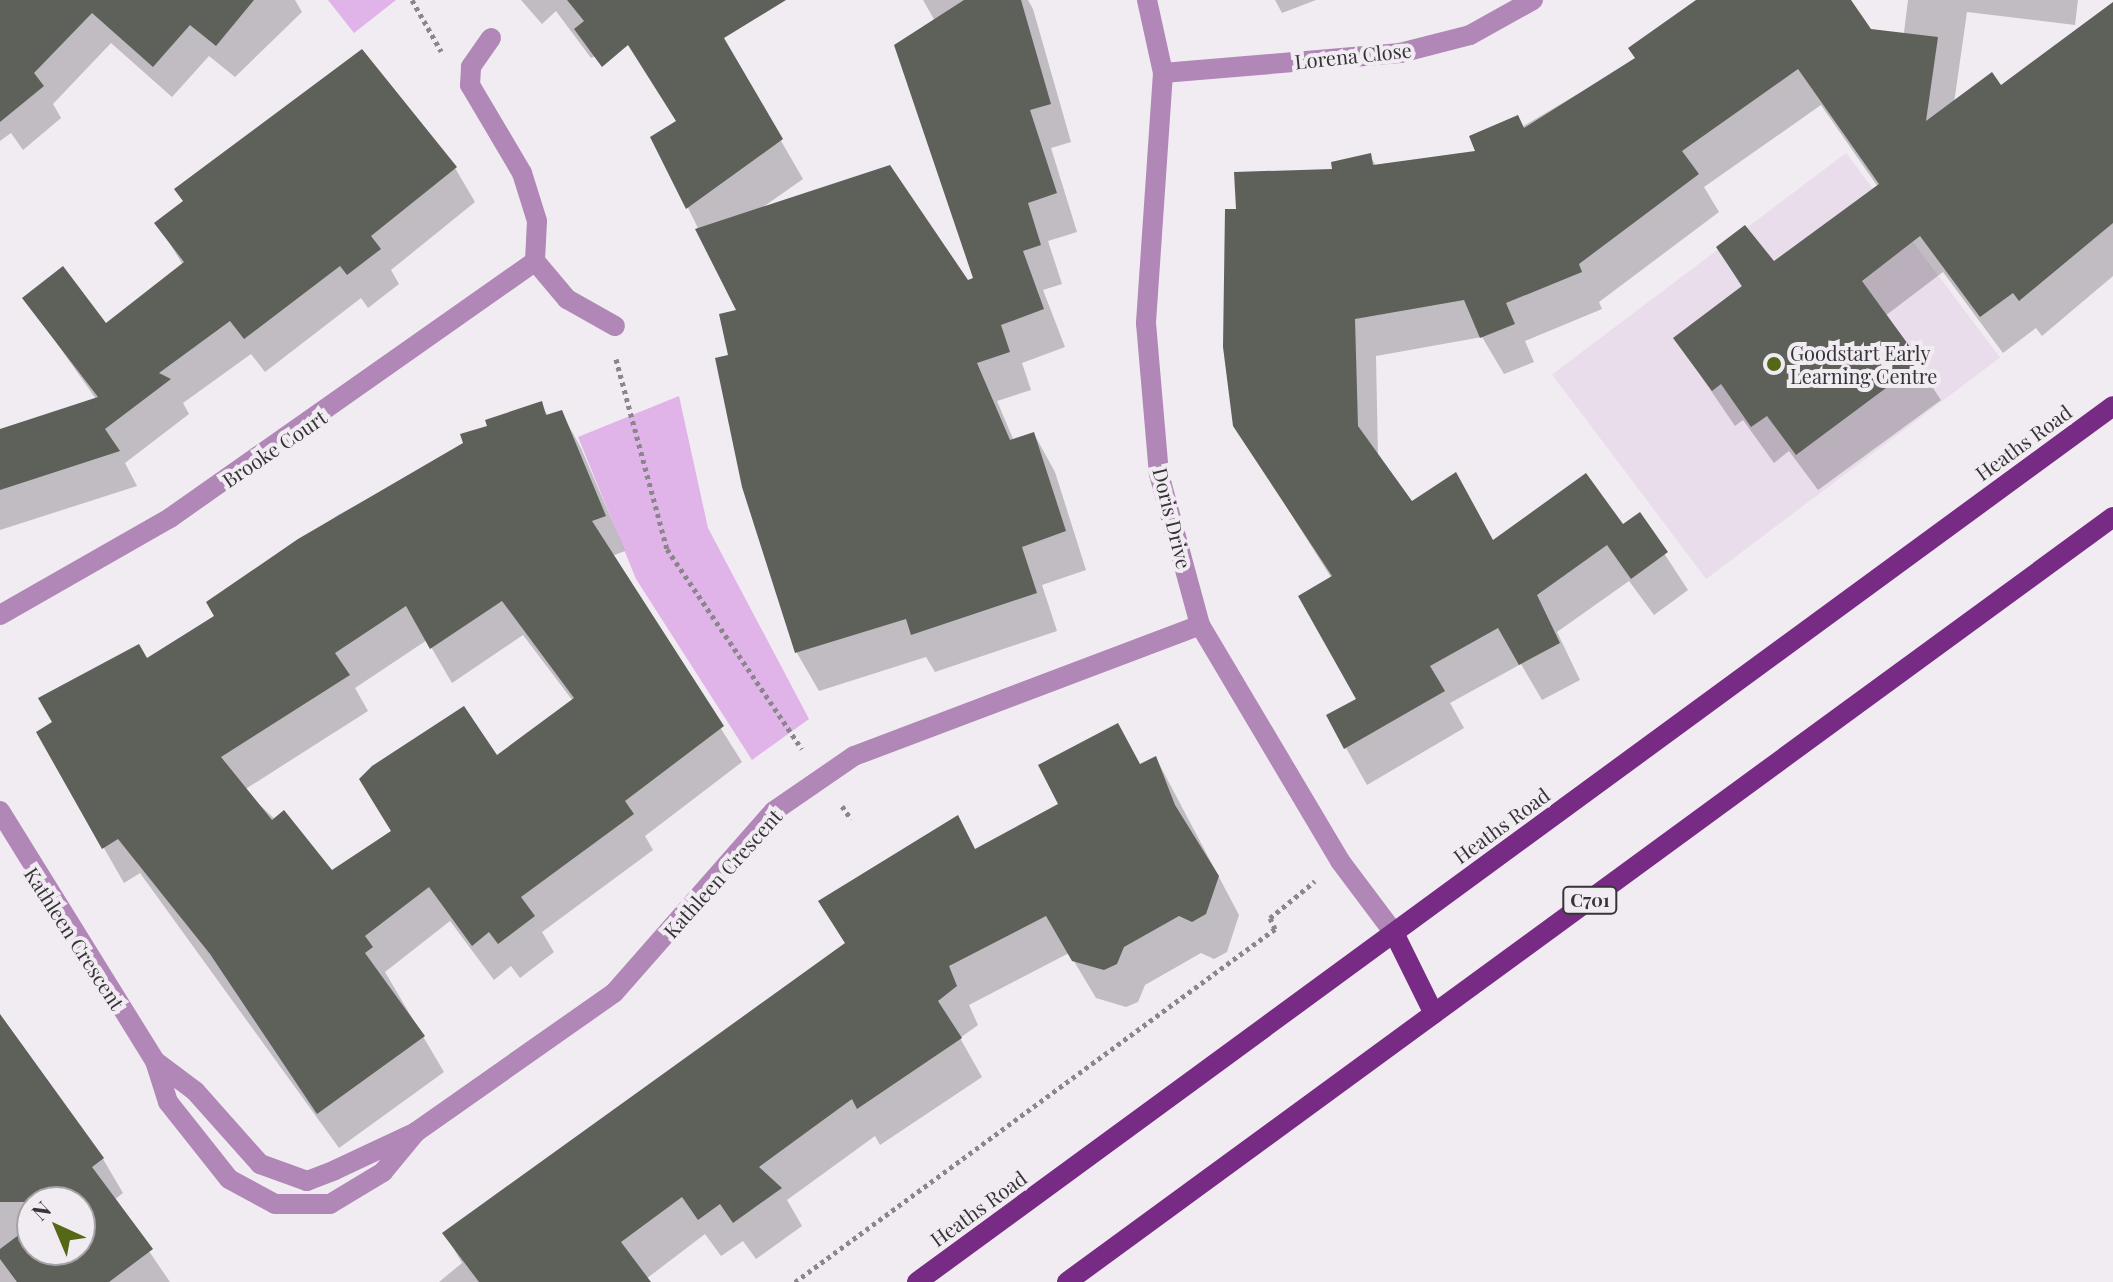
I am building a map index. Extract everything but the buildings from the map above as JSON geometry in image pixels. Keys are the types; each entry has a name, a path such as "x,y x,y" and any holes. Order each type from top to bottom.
{"main road":[{"name":"Heaths Road","path":"917,1282 2113,406"},
{"name":"C701","path":"1067,1282 2113,517"},
{"path":"1394,933 1434,1014"}],"street":[{"name":"Doris Drive","path":"1147,0 1163,73 1146,323 1159,474 1200,625 1340,861 1394,933"},
{"name":"Lorena Close","path":"1163,73 1400,53 1470,35 1533,0"},
{"path":"491,38 471,73 475,102 533,202 535,261 567,299 610,323"},
{"name":"Brooke Court","path":"0,615 170,518 535,261"},
{"name":"Kathleen Crescent","path":"155,1061 195,1091 260,1164 285,1178 307,1181 416,1132 614,993 774,811 822,778 940,720 1200,625"},
{"name":"Kathleen Crescent","path":"0,811 155,1061 168,1102 209,1159 275,1204 305,1209 355,1192 410,1147 416,1132"}],"path":[{"path":"412,0 436,46 471,73"},
{"path":"610,323 667,549 851,819"},
{"path":"795,1282 1275,929 1270,918 1340,861"}],"shaded area":[{"path":"328,0 396,0 354,33"},
{"name":"Goodstart Early Learning Centre","path":"1846,153 2000,357 1706,579 1552,374"},
{"path":"679,396 708,528 809,719 752,760 636,579 578,437"}],"place":[{"name":"Goodstart Early Learning Centre","path":"1774,364"}]}
